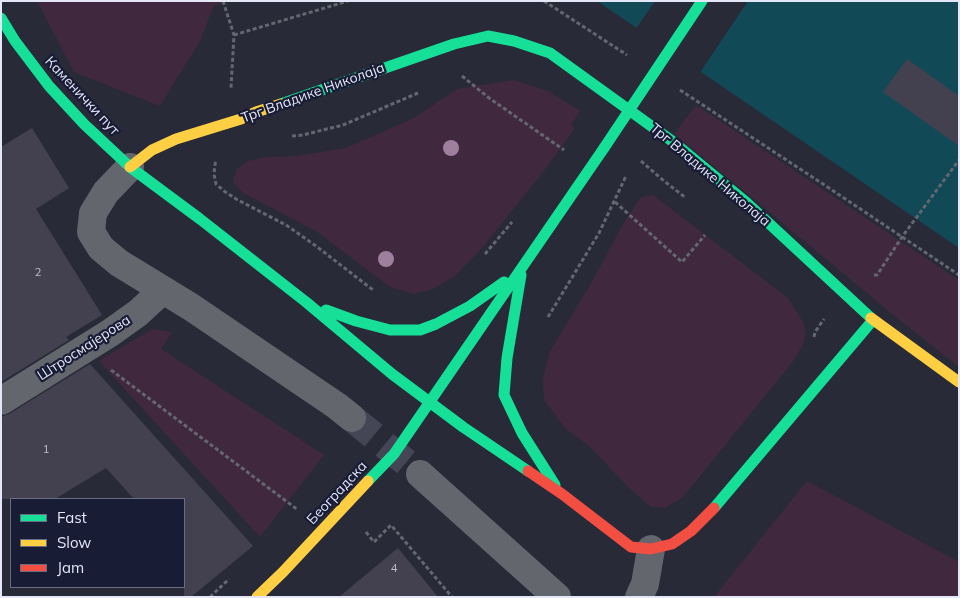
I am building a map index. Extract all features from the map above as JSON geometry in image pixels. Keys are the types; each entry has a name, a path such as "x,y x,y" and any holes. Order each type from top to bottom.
{"main road":[{"name":"Београдска","path":"257,597 394,454 522,269 702,1"},
{"name":"Каменички пут","path":"1,18 15,41 49,86 84,124 130,166"},
{"name":"Трг Владике Николаја","path":"130,166 152,150 176,139 241,119 256,112 454,44 488,36 514,41 550,53 672,141 747,203 873,320 959,382"},
{"path":"130,166 306,302 392,374 463,427 562,494 631,547 651,549 672,544 691,531 721,501 873,320"},
{"path":"306,302 356,321 390,330 420,330 436,324 470,306 522,269"},
{"path":"522,269 507,358 504,395 522,433 562,494"}],"street":[{"name":"Трг Владике Николаја","path":"130,166 106,192 93,213 91,232 101,248 119,263 214,322 352,418"},
{"name":"Штросмајерова","path":"1,401 110,333 138,313 163,290"},
{"path":"420,474 557,597"},
{"path":"639,597 645,584 651,549"}],"path":[{"path":"223,1 234,35 348,1"},
{"path":"544,1 633,60"},
{"path":"460,75 567,152"},
{"path":"674,86 959,275"},
{"path":"870,275 877,275 902,237 959,160"},
{"path":"543,324 599,233 627,176"},
{"path":"615,202 682,262 705,235"},
{"path":"485,255 516,218"},
{"path":"109,368 299,511"},
{"path":"363,529 374,542 391,525 452,597"}],"shaded area":[{"path":"37,1 232,1 214,5 200,41 160,106 74,72"},
{"path":"514,80 548,91 580,111 571,125 575,128 543,172 482,248 455,276 433,289 414,294 390,287 316,231 243,193 233,182 237,169 248,161 266,157 296,156 346,148 414,118 457,89"},
{"path":"696,105 959,280 959,367 674,134"},
{"path":"653,195 788,298 803,322 806,334 794,360 683,497 665,508 651,507 629,488 590,447 566,429 544,400 543,377 550,351 589,287 623,224 641,197"},
{"path":"152,329 172,332 161,349 324,455 260,537 99,361"},
{"path":"807,481 959,562 959,597 714,597"}],"water":[{"path":"597,1 959,1 959,248"}],"pier":[{"path":"655,1 748,1 699,74 635,30"}],"building":[{"path":"907,59 959,96 959,146 883,92"},
{"path":"32,128 69,188 36,209 102,315 66,337 69,340 1,382 1,147"},
{"path":"90,364 253,546 191,597 184,597 185,498 133,498 106,468 57,498 1,499 1,417 9,414"},
{"path":"398,548 438,597 339,597 369,572"}],"tunnel":[{"path":"352,418 420,474"}],"traffic: fast":[{"path":"604,148 702,1"},
{"path":"1,18 15,41 49,86 84,124 130,167 306,302 392,374 463,427 528,471"},
{"path":"281,104 454,44 488,36 514,41 550,53 672,141 747,203 871,318"},
{"path":"368,481 394,454 604,148"},
{"path":"521,275 507,358 504,395 522,433 555,485"},
{"path":"326,310 356,321 390,330 420,330 436,324 470,306 504,282"},
{"path":"714,508 873,320"}],"traffic: slow":[{"path":"130,167 152,150 176,139 241,119 281,104"},
{"path":"871,318 959,382"},
{"path":"257,597 283,572 368,481"}],"traffic: jam":[{"path":"528,471 562,494 631,547 651,549 672,544 691,531 714,508"}]}
